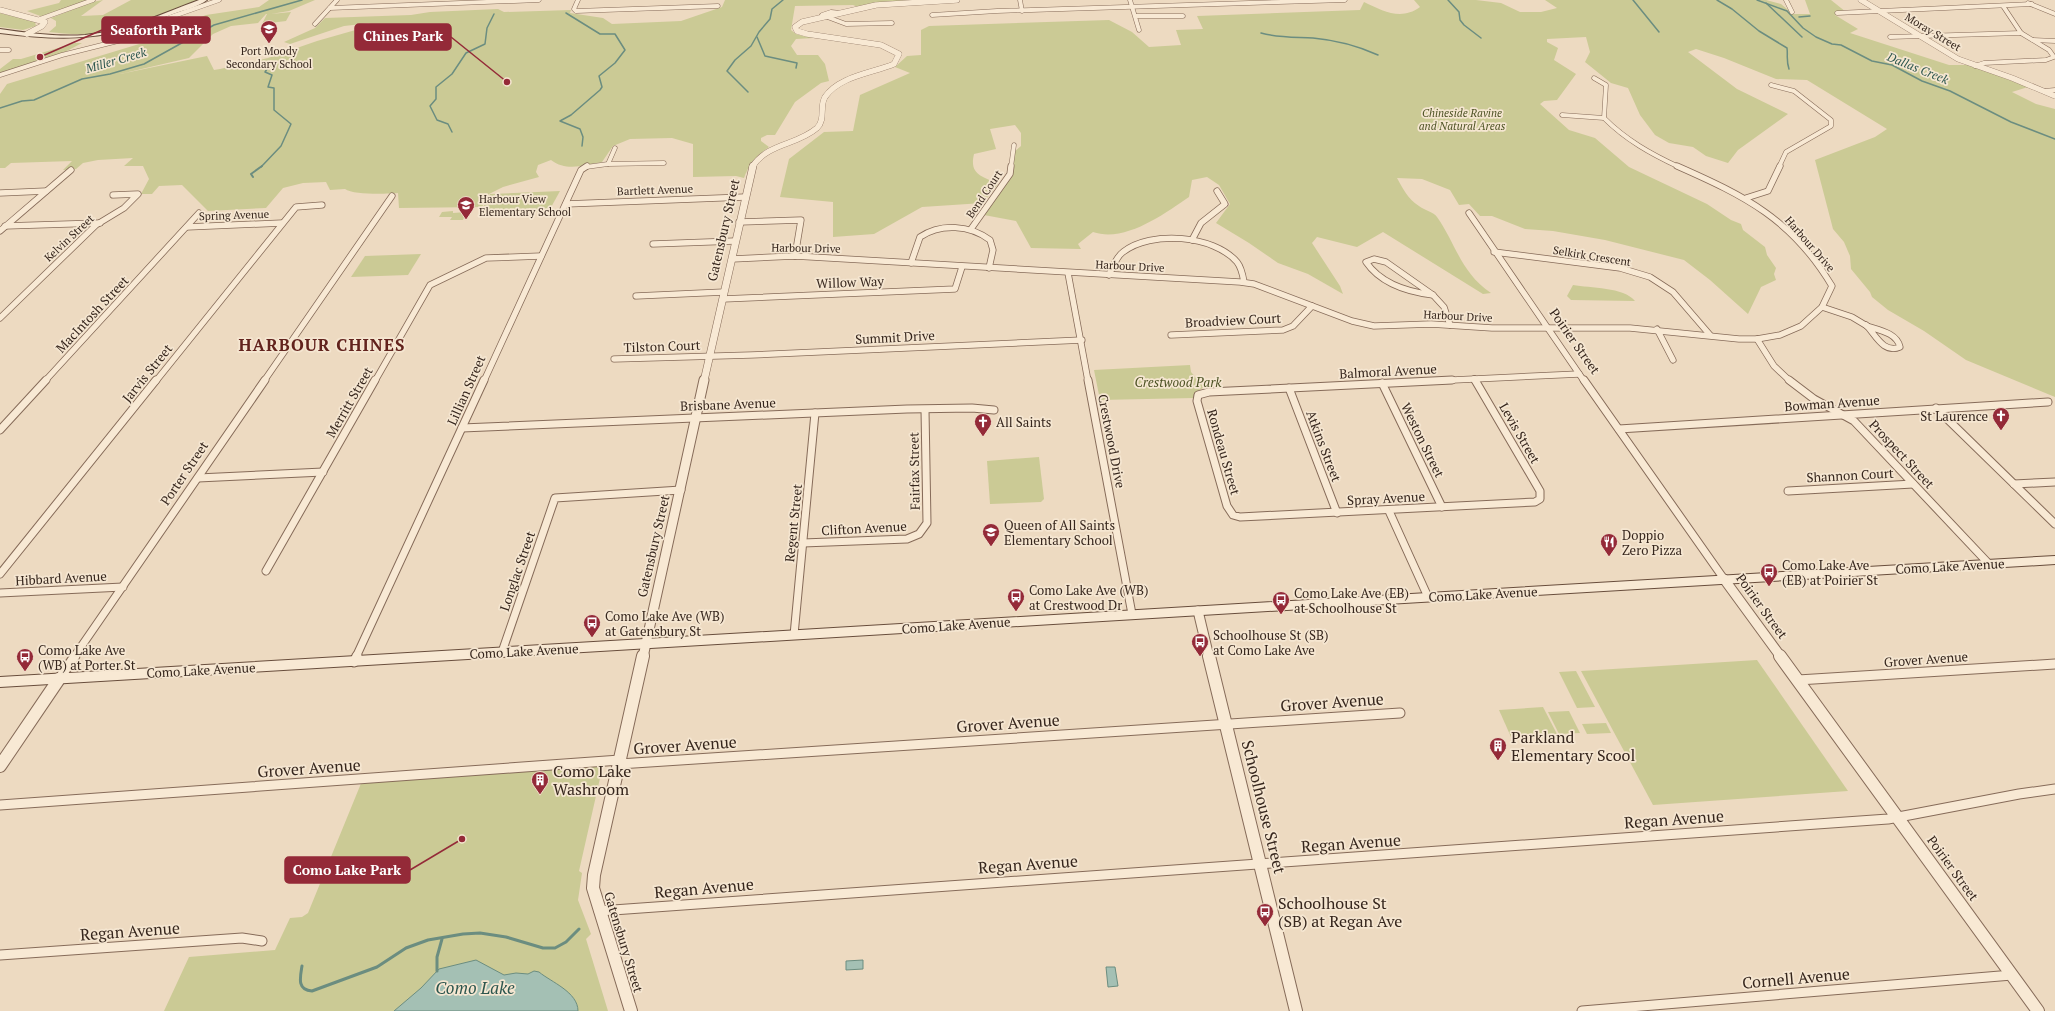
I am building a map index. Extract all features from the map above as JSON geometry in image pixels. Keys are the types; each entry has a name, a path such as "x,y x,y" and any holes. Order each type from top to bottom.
{"main road":[{"path":"1,31 62,39 93,38 124,31 204,0"},
{"name":"Como Lake Avenue","path":"0,682 502,652 645,645 1132,614 2055,560"}],"street":[{"path":"40,20 94,0"},
{"path":"0,75 62,55 130,38 165,19 219,0"},
{"path":"315,24 337,0"},
{"path":"330,8 539,0"},
{"path":"578,0 574,9 576,11 718,6"},
{"path":"928,2 947,0"},
{"path":"826,17 880,5 957,0"},
{"path":"1020,0 1022,11"},
{"path":"1130,0 1140,30"},
{"path":"932,15 1239,2 1345,0"},
{"path":"1786,0 1792,12"},
{"name":"Moray Street","path":"1861,0 1955,58 2055,96"},
{"path":"2023,0 2055,14"},
{"path":"1837,13 2032,4"},
{"path":"826,17 880,5"},
{"path":"1975,66 1984,63 2050,60 2054,56 2049,50 2021,33 2003,6"},
{"path":"0,10 45,22 44,25 27,34"},
{"path":"1136,16 1184,16"},
{"path":"826,17 852,24 892,23"},
{"name":"Gatensbury Street","path":"631,1011 599,911 593,880 752,167 758,158 772,148 810,132 822,123 821,119 825,98 838,87 884,68 894,61 895,54 889,49 874,45 816,36 797,31 795,29 796,26 802,22 826,17"},
{"path":"1890,37 2021,33"},
{"path":"2033,40 2055,41"},
{"path":"0,50 9,50"},
{"path":"1562,115 1604,118 1606,86 1594,78"},
{"path":"1746,198 1768,191 1786,152 1831,126 1831,120 1794,91 1771,85"},
{"path":"2044,91 2055,90"},
{"name":"Harbour Drive","path":"732,258 795,256 962,267 1244,282 1366,325 1450,325 1492,328 1546,327 1657,329 1710,336 1757,339 1780,335 1801,326 1822,307 1832,286 1825,273 1788,232 1746,198 1663,159 1626,139 1604,118"},
{"name":"Bend Court","path":"971,229 1010,174 1014,145"},
{"path":"615,148 608,164 664,162"},
{"name":"Lillian Street","path":"354,662 581,170 587,166 608,164"},
{"path":"0,231 70,170"},
{"path":"0,193 46,191"},
{"path":"1192,240 1201,223 1226,204 1217,191"},
{"name":"Kelvin Street","path":"0,318 100,223 127,206 138,194 113,195"},
{"name":"Porter Street","path":"0,766 392,196"},
{"name":"Bartlett Avenue","path":"566,204 745,197"},
{"name":"Jarvis Street","path":"0,574 296,207 322,206"},
{"name":"MacIntosh Street","path":"0,430 199,213"},
{"name":"Poirier Street","path":"1469,213 1546,327 1724,579 2038,1011"},
{"path":"739,222 801,220 795,256"},
{"path":"5,226 100,223"},
{"name":"Spring Avenue","path":"187,227 282,223"},
{"path":"911,263 918,241 926,233 945,228 971,229 987,237 992,243 993,250 989,268"},
{"path":"1109,275 1119,256 1132,246 1161,239 1192,240 1213,247 1232,258 1239,266 1244,282"},
{"path":"653,244 735,241"},
{"name":"Selkirk Crescent","path":"1494,252 1620,268 1650,277 1673,292 1710,336"},
{"name":"Merritt Street","path":"266,571 430,285 486,258 541,256"},
{"path":"1433,295 1399,288 1370,268 1366,262 1374,259 1386,262 1433,295 1444,307 1450,325"},
{"name":"Willow Way","path":"723,296 955,289 962,267"},
{"name":"Crestwood Drive","path":"1068,273 1082,340 1132,614"},
{"path":"636,296 723,296"},
{"name":"Broadview Court","path":"1171,335 1283,330 1293,326 1312,306"},
{"path":"1822,307 1866,325 1891,336 1899,343 1900,347 1893,350 1885,346 1866,325"},
{"path":"1657,329 1673,360"},
{"name":"Prospect Street","path":"1757,339 1774,366 1786,379 1814,399 1854,421 1989,564"},
{"name":"Summit Drive","path":"710,355 751,355 1082,340"},
{"name":"Tilston Court","path":"614,359 710,355"},
{"name":"Balmoral Avenue","path":"1198,395 1209,392 1579,374"},
{"name":"Levis Street","path":"1474,379 1540,491 1540,499"},
{"name":"Weston Street","path":"1382,383 1442,507"},
{"name":"Atkins Street","path":"1289,388 1337,513"},
{"name":"Rondeau Street","path":"1198,395 1197,401 1227,506 1233,515"},
{"name":"Bowman Avenue","path":"1619,429 2048,402"},
{"name":"Brisbane Avenue","path":"462,428 907,409 925,410 978,407 994,410"},
{"path":"1936,408 2055,524"},
{"name":"Fairfax Street","path":"924,530 927,523 925,410"},
{"name":"Regent Street","path":"794,635 815,413"},
{"path":"198,478 323,472"},
{"path":"2014,484 2055,482"},
{"name":"Shannon Court","path":"1788,491 1913,484"},
{"name":"Longlac Street","path":"502,652 555,498 681,490"},
{"name":"Spray Avenue","path":"1233,515 1248,518 1535,502 1540,499"},
{"path":"1389,510 1428,597"},
{"name":"Clifton Avenue","path":"803,543 907,539 916,536 924,530"},
{"name":"Hibbard Avenue","path":"0,593 123,587"},
{"name":"Schoolhouse Street","path":"1198,611 1262,864 1296,1011"},
{"name":"Grover Avenue","path":"1798,680 2055,664"},
{"name":"Grover Avenue","path":"0,805 619,762 1400,713"},
{"name":"Regan Avenue","path":"599,911 1898,817 1991,799 2055,789"},
{"name":"Regan Avenue","path":"0,955 242,938 262,941"},
{"name":"Cornell Avenue","path":"1582,1011 2012,976"}],"green space":[{"path":"61,0 88,0 43,17 27,11 59,3"},
{"path":"103,0 81,16 103,15 131,0 199,0 144,22 101,33 68,34 49,32 56,26 56,21 51,18 92,2"},
{"path":"269,0 315,0 289,11 271,14 291,12 286,21 262,24 266,14 258,23 231,26 213,34 189,58 120,74 207,56 214,70 220,69 268,58 317,41 366,27 366,25 371,23 344,26 290,44 284,42 315,28 325,18 411,15 430,12 498,9 504,12 571,10 570,13 603,18 612,24 681,21 722,7 725,0 913,0 858,7 853,5 795,6 791,30 796,34 813,38 796,39 791,46 797,55 818,55 825,64 829,81 821,83 795,102 775,135 767,135 761,138 761,141 769,147 754,161 744,178 736,176 693,177 693,144 672,138 630,139 613,146 602,162 569,167 557,164 551,160 538,165 536,172 539,177 503,187 489,194 482,207 399,208 398,193 370,194 345,189 330,190 326,182 303,183 283,188 266,208 208,211 182,185 159,186 152,194 141,194 149,179 143,166 124,166 133,158 98,160 83,163 76,169 63,170 72,161 11,163 5,168 0,168 0,94 7,84 159,38 188,22 206,15 259,7"},
{"name":"Chineside Ravine and Natural Areas","path":"1414,0 1476,0 1501,3 1520,12 1541,12 1557,8 1545,0 1766,0 1781,4 1793,14 1810,14 1805,0 1831,0 1846,12 1835,15 1858,29 1850,33 1949,65 1969,65 2028,87 2012,92 2036,104 2055,109 2055,397 1966,360 1924,331 1888,310 1872,297 1870,292 1851,269 1850,256 1844,242 1833,229 1815,160 1875,137 1887,129 1807,80 1776,79 1724,58 1696,49 1688,52 1737,89 1788,114 1738,150 1728,163 1706,156 1693,147 1669,143 1655,135 1640,115 1628,88 1611,83 1585,62 1590,52 1586,37 1547,39 1547,42 1558,48 1554,60 1576,74 1557,100 1544,101 1540,104 1569,130 1595,138 1629,167 1707,204 1731,220 1741,224 1743,230 1765,247 1767,255 1776,268 1774,274 1776,280 1761,287 1748,314 1710,280 1684,260 1605,240 1553,231 1525,229 1492,216 1480,216 1469,204 1459,205 1450,190 1422,179 1397,178 1409,197 1415,203 1437,217 1466,267 1481,285 1491,293 1483,294 1383,232 1357,247 1317,237 1312,243 1340,286 1343,294 1308,274 1278,263 1216,223 1230,204 1219,185 1207,177 1192,180 1189,197 1144,225 1118,234 1093,232 1078,244 1081,249 1031,248 1016,221 984,215 1012,175 1015,151 1021,146 1021,133 1015,125 990,129 996,149 974,154 973,166 975,171 982,177 998,184 983,203 922,207 874,234 833,237 833,202 780,197 789,159 824,132 853,131 860,95 910,73 895,67 907,56 921,55 921,30 929,26 1109,20 1132,32 1149,47 1181,45 1176,30 1203,29 1197,16 1360,10 1364,2 1378,9 1399,14 1413,11 1420,7"},
{"path":"0,13 35,22 36,26 23,30 0,27"},
{"path":"75,43 82,43 65,52 0,74 0,69 13,59 21,59"},
{"path":"560,191 549,211 479,215 490,194"},
{"path":"453,211 453,213 466,212 463,220 450,220 452,217 439,217 442,212"},
{"path":"421,254 408,275 351,277 365,256"},
{"path":"1573,285 1606,289 1623,293 1630,296 1635,301 1571,300 1567,296"},
{"name":"Crestwood Park","path":"1190,365 1191,372 1204,387 1194,394 1194,398 1100,400 1094,370"},
{"path":"1039,457 1044,499 1041,502 990,504 987,461"},
{"path":"1757,660 1848,791 1653,805 1581,671"},
{"path":"1576,671 1595,707 1577,708 1559,672"},
{"path":"1543,707 1557,734 1511,737 1499,710"},
{"path":"1569,711 1580,733 1559,734 1548,712"},
{"path":"1606,723 1611,733 1587,734 1582,724"},
{"path":"603,765 579,871 582,873 578,900 591,934 586,939 608,1011 164,1011 189,957 275,950 290,918 302,917 308,913 362,781"}],"water":[{"name":"Como Lake","path":"476,960 504,975 516,973 528,974 534,971 539,972 563,988 574,998 578,1011 394,1011 421,988 439,969"},
{"path":"863,960 863,969 846,970 846,961"},
{"path":"1106,967 1115,967 1118,986 1108,987"}],"waterway":[{"name":"Miller Creek","path":"0,108 22,101 34,100 82,79 110,74 144,64 214,25 302,0"},
{"path":"748,92 727,71 735,60 751,46 759,32 770,19 772,9 783,0"},
{"path":"1448,0 1459,12 1460,20 1464,25 1481,38"},
{"path":"1633,0 1659,32"},
{"path":"1717,0 1732,9 1759,31 1787,48 1787,61 1789,69"},
{"name":"Dallas Creek","path":"1757,0 1767,3"},
{"name":"Dallas Creek","path":"1767,3 1787,11 1803,28 1816,37 1832,44 1841,45 1872,61 1892,65 1922,81 1950,91 2011,122 2055,139"},
{"path":"1767,3 1802,37"},
{"path":"566,13 600,34 615,34 625,50 615,63 599,76 602,87 600,90 571,115 560,121 580,129 583,137 582,146"},
{"path":"452,132 448,124 437,120 430,106 436,99 436,87 452,74 466,53 485,44 487,28 494,14"},
{"path":"1799,17 1810,16"},
{"path":"1261,33 1280,37 1330,40 1354,46 1378,55"},
{"path":"757,37 765,56 797,63 796,68"},
{"path":"262,166 281,146 291,124 274,110 274,88 268,87 272,75 265,72 269,66 268,62"},
{"path":"253,177 251,174 262,166"},
{"path":"302,966 300,979 302,986 307,990 312,991 377,967 406,948 428,940 463,934 480,933 506,937 543,948 555,948 566,942 579,929"},
{"path":"437,971 437,957 442,939"}],"place":[{"name":"Port Moody Secondary School","path":"269,44"},
{"name":"Seaforth Park","path":"40,57"},
{"name":"Chines Park","path":"507,82"},
{"name":"Harbour View Elementary School","path":"466,220"},
{"name":"St Laurence","path":"2001,431"},
{"name":"All Saints","path":"983,437"},
{"name":"Queen of All Saints Elementary School","path":"991,547"},
{"name":"Doppio Zero Pizza","path":"1609,557"},
{"name":"Como Lake Ave (EB) at Poirier St","path":"1769,587"},
{"name":"Como Lake Ave (WB) at Crestwood Dr","path":"1016,612"},
{"name":"Como Lake Ave (EB) at Schoolhouse St","path":"1281,615"},
{"name":"Como Lake Ave (WB) at Gatensbury St","path":"592,638"},
{"name":"Schoolhouse St (SB) at Como Lake Ave","path":"1200,657"},
{"name":"Como Lake Ave (WB) at Porter St","path":"25,672"},
{"name":"Parkland Elementary Scool","path":"1498,761"},
{"name":"Como Lake Washroom","path":"540,795"},
{"name":"Como Lake Park","path":"462,839"},
{"name":"Schoolhouse St (SB) at Regan Ave","path":"1265,927"}],"district":[{"name":"HARBOUR CHINES","path":"322,344"}]}
